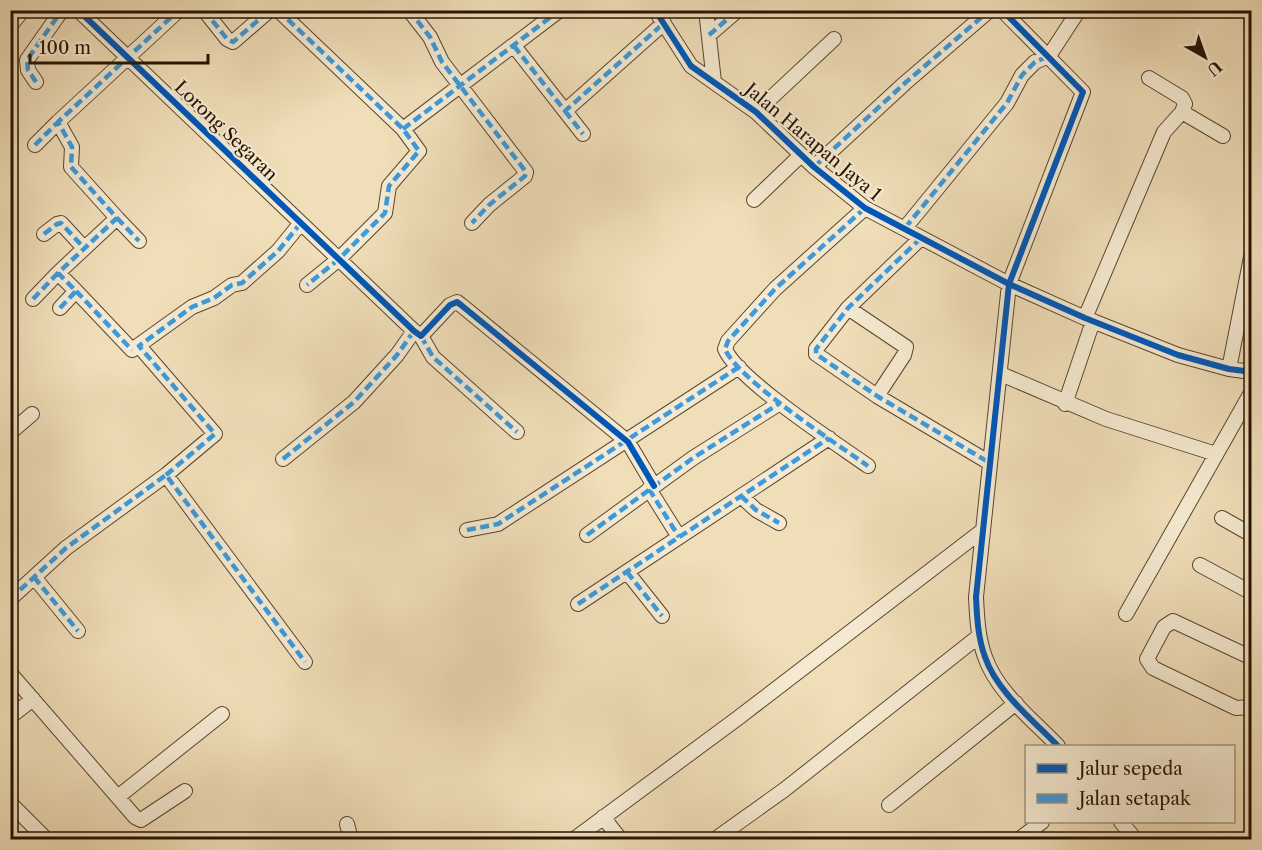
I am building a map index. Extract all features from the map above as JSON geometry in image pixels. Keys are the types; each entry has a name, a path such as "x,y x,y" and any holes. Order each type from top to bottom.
{"street":[{"path":"10,26 23,10"},
{"path":"36,82 28,70 27,60 62,10"},
{"name":"Lorong Segaran","path":"78,10 417,333 433,357 517,432"},
{"path":"35,145 179,10"},
{"path":"204,10 232,42 270,10"},
{"path":"278,10 403,129 417,145 418,154 389,186 385,213 339,259 307,285"},
{"path":"409,10 430,37 442,62 526,172 525,176 489,205 472,223"},
{"path":"403,129 560,10"},
{"name":"Jalan Harapan Jaya 1","path":"656,10 691,66 756,112 814,167 865,208 1009,284 1089,320 1178,355 1229,369 1251,372"},
{"path":"706,10 714,82"},
{"path":"709,35 738,10"},
{"path":"814,167 905,83 990,10"},
{"path":"905,228 1007,104 1022,75 1035,62 1049,56 1079,10"},
{"path":"1004,11 1083,92 1009,284 976,597 979,636 985,659 1016,703 1056,745"},
{"path":"565,111 664,23"},
{"path":"756,112 834,39"},
{"path":"514,46 583,134"},
{"path":"1065,404 1089,320 1142,187 1150,160 1164,132 1182,112 1185,104 1182,98 1149,78"},
{"path":"1182,112 1223,136"},
{"path":"58,122 72,147 71,167 138,241"},
{"path":"754,200 801,155"},
{"path":"865,208 775,290 728,341 728,355 780,403 868,466"},
{"path":"33,299 117,218"},
{"path":"44,234 57,224 61,224 84,248"},
{"path":"58,273 132,350 192,306 214,298 232,285 242,283 278,251 300,224"},
{"path":"921,238 848,308 816,349 816,354 877,396 990,463"},
{"path":"1229,369 1251,252"},
{"path":"60,308 76,291"},
{"path":"282,459 354,402 417,333 450,305 457,302 628,442 679,537"},
{"path":"848,308 906,347 904,356 877,396"},
{"path":"10,599 66,548 166,475 215,434 139,346"},
{"path":"467,530 498,524 628,442 740,367"},
{"path":"1001,374 1065,404 1216,454"},
{"path":"1126,614 1251,391"},
{"path":"587,535 652,487 780,403"},
{"path":"10,433 32,414"},
{"path":"578,604 829,438"},
{"path":"166,475 305,662"},
{"path":"741,496 756,510 778,523"},
{"path":"1222,518 1251,535"},
{"path":"573,840 738,718 983,530"},
{"path":"1200,565 1251,593"},
{"path":"627,572 662,616"},
{"path":"34,577 78,630"},
{"path":"1250,704 1236,708 1153,668 1147,659 1164,627 1173,621 1251,658"},
{"path":"714,840 784,790 979,636"},
{"path":"10,674 135,817 141,820 185,791"},
{"path":"10,717 33,699"},
{"path":"889,805 1016,703"},
{"path":"119,796 222,714"},
{"path":"10,803 47,840"},
{"path":"603,817 621,840"},
{"path":"1018,840 1041,823"},
{"path":"1122,823 1136,840"},
{"path":"347,825 351,840"}],"marked path":[{"path":"10,26 23,10"},
{"path":"36,82 28,70 27,60 62,10"},
{"path":"60,308 76,291 58,273 117,218 71,167 72,147 58,122 179,10"},
{"path":"204,10 227,39 233,42 270,10"},
{"path":"278,10 403,129 419,151 389,186 385,213 339,259 307,285"},
{"path":"409,10 430,37 442,62 526,172 525,176 489,205 472,223"},
{"path":"403,129 560,10"},
{"path":"709,35 738,10"},
{"path":"814,167 905,83 990,10"},
{"path":"514,46 565,111 664,23"},
{"path":"905,228 1007,103 1022,75 1035,62 1049,56"},
{"path":"565,111 583,134"},
{"path":"35,145 58,122"},
{"path":"865,208 775,289 728,341 725,349 733,362 767,393 868,466"},
{"path":"117,218 139,241"},
{"path":"44,234 61,223 84,248"},
{"path":"166,475 215,434 139,346 192,307 214,298 232,285 242,283 278,251 300,224"},
{"path":"921,238 848,308 816,349 816,354 877,396 990,463"},
{"path":"33,299 58,273"},
{"path":"76,291 132,350"},
{"path":"283,459 354,402 397,355 414,331"},
{"path":"421,336 433,357 517,432"},
{"path":"467,530 498,524 739,367"},
{"path":"587,535 693,458 780,403"},
{"path":"578,604 829,438"},
{"path":"10,599 66,548 166,475 305,662"},
{"path":"649,489 679,537"},
{"path":"741,496 756,510 779,523"},
{"path":"627,572 662,616"},
{"path":"34,577 78,631"}],"cycle path":[{"path":"78,10 414,331 421,336 450,305 457,302 628,442 654,486"},
{"path":"655,10 691,66 756,112 814,167 865,208 1009,284 1085,318 1178,355 1229,369 1252,372"},
{"path":"1006,10 1004,12 1083,92 1009,284 976,597 979,635 991,670 1007,694 1057,745"}]}
